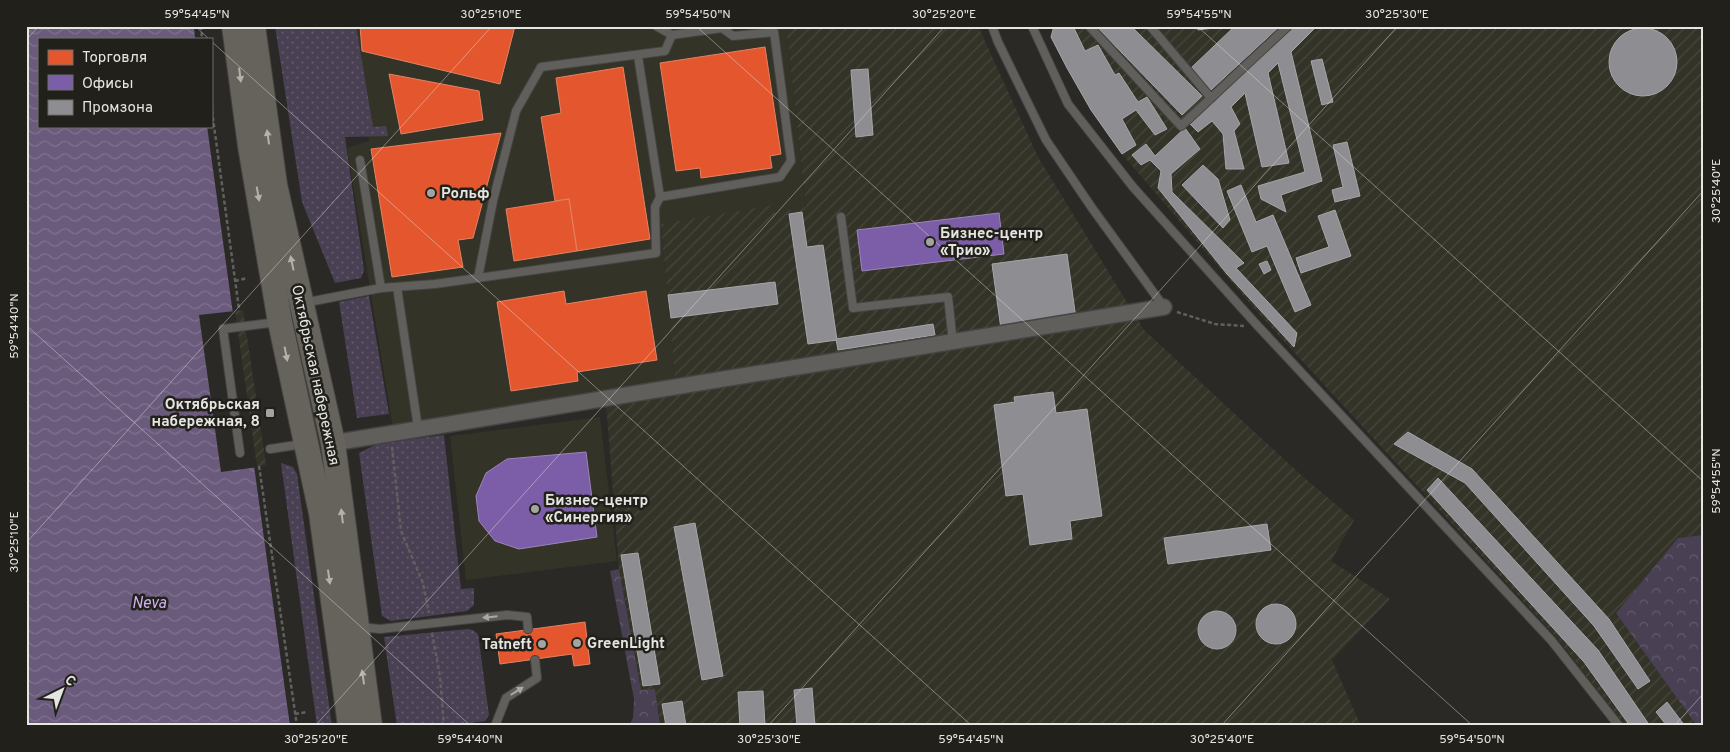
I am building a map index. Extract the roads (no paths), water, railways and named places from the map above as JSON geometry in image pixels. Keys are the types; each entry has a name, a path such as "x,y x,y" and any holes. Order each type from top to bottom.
{"main road":[{"name":"Октябрьская набережная","path":"234,26 250,146 280,322 320,513 350,726"},
{"name":"Октябрьская набережная","path":"253,26 275,185 333,443 370,726"}],"street":[{"path":"333,443 1164,307"}],"lane":[{"path":"656,26 672,35 722,28 734,36 774,32 791,162 780,177 660,197"},
{"path":"992,26 1046,140 1092,208 1164,307"},
{"path":"1032,26 1068,104 1132,186 1256,324 1525,611 1551,640 1620,726"},
{"path":"1090,26 1181,126 1288,26"},
{"path":"1150,26 1211,98"},
{"path":"478,278 493,201 516,111 541,67 638,56 665,51 672,35"},
{"path":"301,304 381,288 478,278 656,254 654,206 660,197 638,56"},
{"path":"360,160 381,288"},
{"path":"841,217 853,308 948,297 953,343"},
{"path":"396,287 418,428"},
{"path":"240,453 223,329 280,322"},
{"path":"270,449 305,444"},
{"path":"356,627 380,630 507,615 527,617 528,629"},
{"path":"495,726 506,698 537,678 534,660"}],"water":[{"name":"Neva","path":"26,26 194,26 195,38 38,38 38,128 207,128 290,726 26,726"}],"place":[{"name":"Рольф","path":"431,193"},
{"name":"Бизнес-центр «Трио»","path":"930,242"},
{"name":"Октябрьская набережная, 8","path":"270,413"},
{"name":"Бизнес-центр «Синергия»","path":"535,509"},
{"name":"GreenLight","path":"577,643"},
{"name":"Tatneft","path":"542,644"}]}
